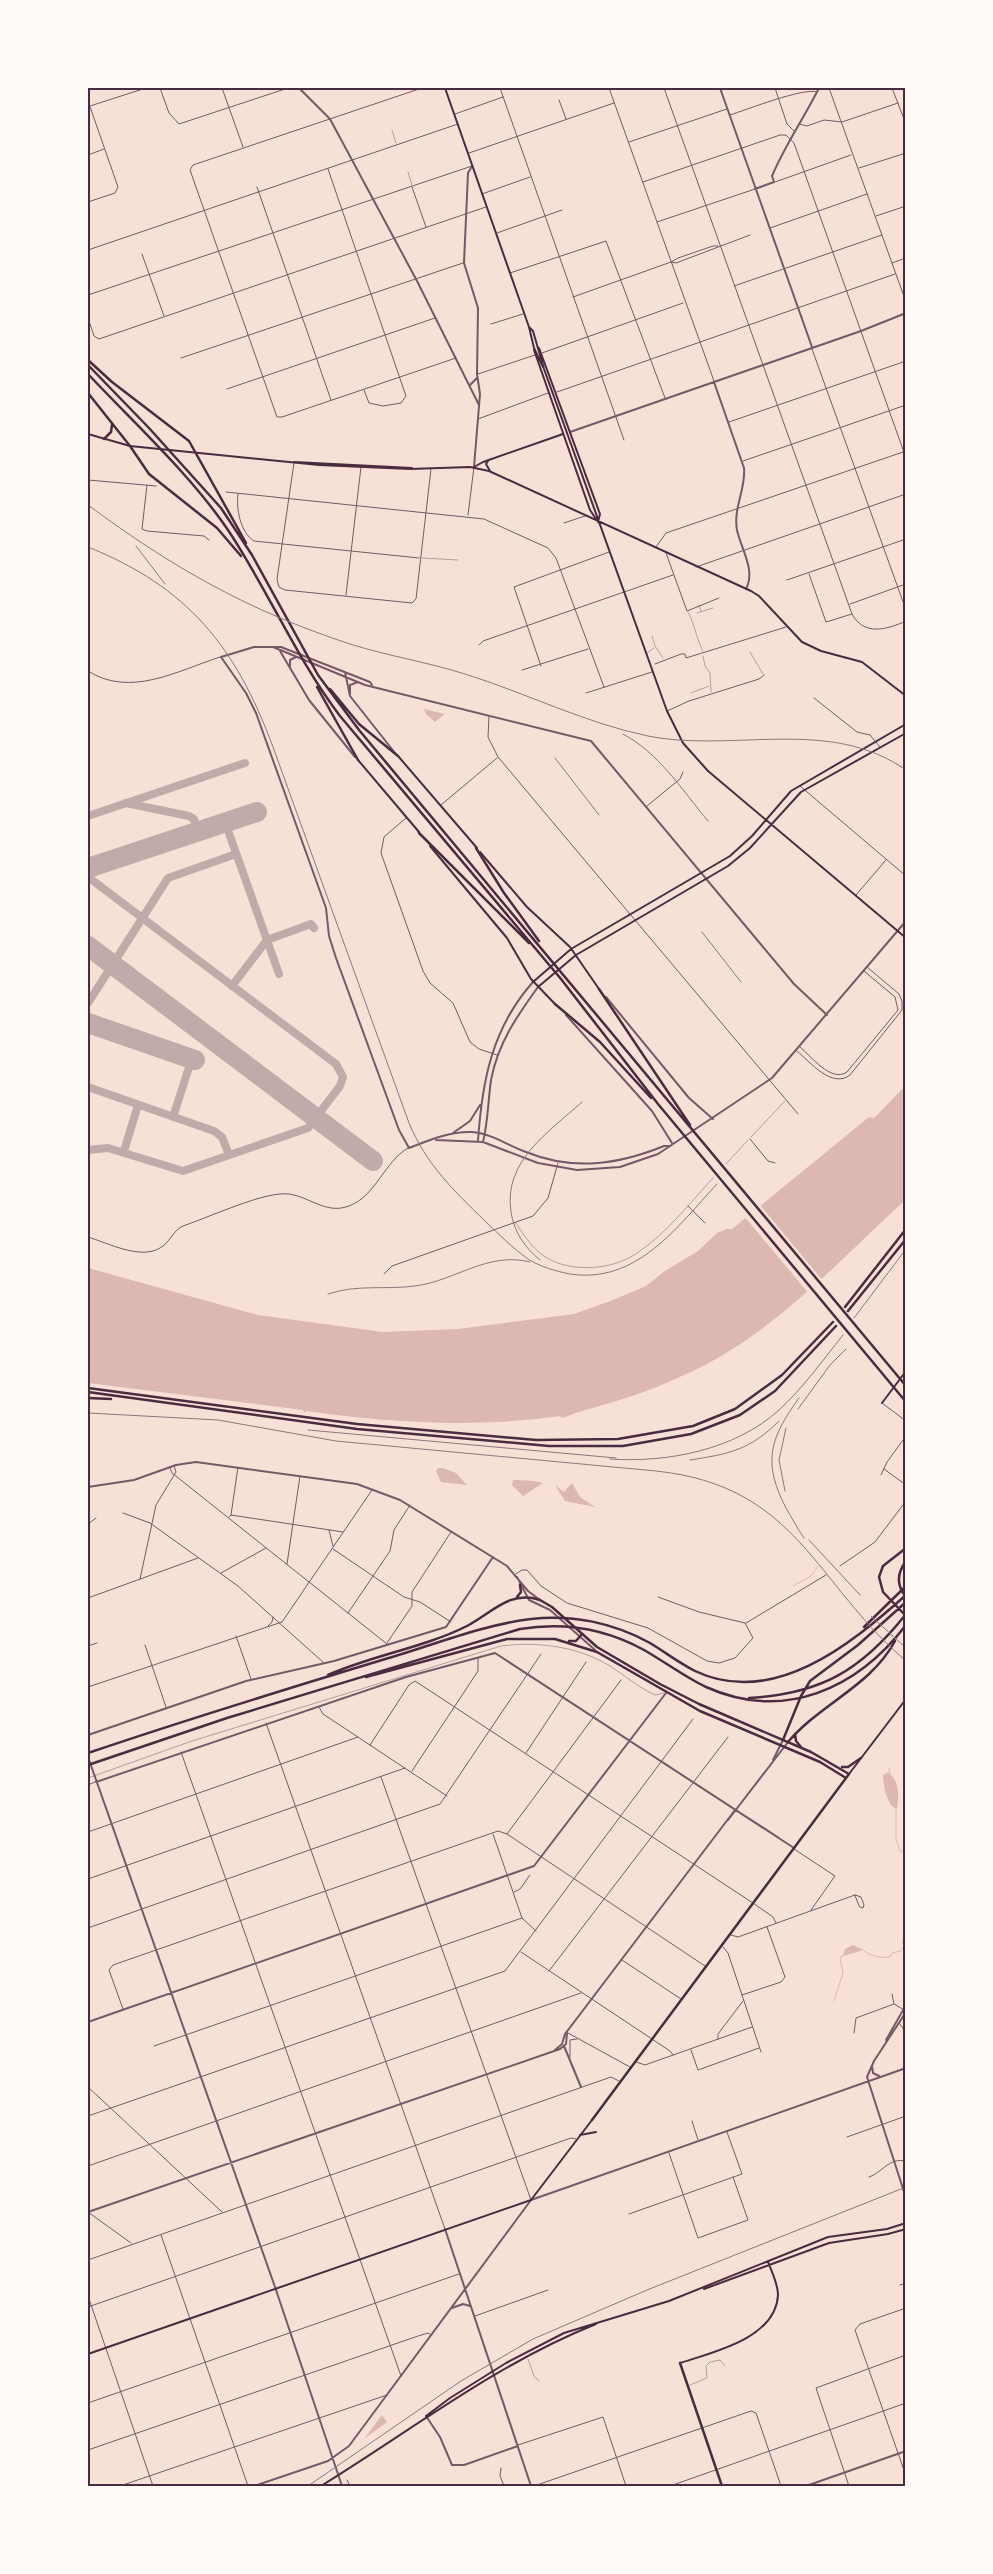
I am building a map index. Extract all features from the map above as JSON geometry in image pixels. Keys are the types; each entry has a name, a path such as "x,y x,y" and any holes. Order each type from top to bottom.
{"main road":[{"path":"445,88 524,314 542,352 600,514 598,522"},
{"path":"529,327 534,348 544,369"},
{"path":"538,346 544,369 598,522 667,711 689,751 708,772 906,938"},
{"path":"534,348 534,355 591,511 598,522"},
{"path":"88,360 112,382 186,438 196,452 318,675 359,730 689,1125"},
{"path":"88,365 149,428 221,508 252,555"},
{"path":"88,374 172,464 223,524 308,671 354,734 561,978 658,1104"},
{"path":"88,393 153,478 216,528 232,544 261,587"},
{"path":"104,439 111,432 112,424"},
{"path":"474,467 570,432"},
{"path":"88,434 130,446 294,462 431,469 474,467 490,471 759,596 800,640 814,648 862,662 906,696"},
{"path":"489,460 486,464 490,471"},
{"path":"318,675 359,724 398,756 527,907 576,955 698,1138 906,1386"},
{"path":"312,677 358,760 507,938 533,982 555,1004 600,1042 658,1104 906,1402"},
{"path":"533,982 571,949 730,856 766,820 788,794 906,724"},
{"path":"538,987 576,955 707,879 740,856 789,802 805,790 906,733"},
{"path":"419,833 542,956"},
{"path":"476,848 546,952"},
{"path":"845,1307 906,1229"},
{"path":"848,1311 906,1239"},
{"path":"88,1388 351,1423 536,1440 618,1438 686,1428 735,1409 782,1374 833,1322"},
{"path":"88,1392 126,1399 248,1413 350,1429 576,1448 631,1445 698,1433 720,1425 748,1410 780,1386 836,1326"},
{"path":"882,1403 906,1371"},
{"path":"88,1398 126,1399"},
{"path":"742,1698 779,1696 814,1687 846,1671 868,1655 906,1615 883,1592 878,1577 885,1564 906,1548"},
{"path":"319,1679 495,1627 546,1618 582,1620 620,1629 642,1639 695,1671 714,1678 740,1682 767,1681 793,1674 857,1634 906,1596 900,1590 898,1578 906,1561"},
{"path":"88,1755 319,1679 457,1630 520,1594 520,1585"},
{"path":"857,1634 906,1586"},
{"path":"513,1598 526,1597 540,1600 557,1612 579,1635 608,1654 699,1704 801,1747 840,1767 849,1774"},
{"path":"783,1740 810,1682 858,1645 906,1602"},
{"path":"88,1765 226,1718 503,1633 554,1626 588,1629 616,1637 646,1651 698,1683 719,1692 742,1698 771,1701 807,1696 840,1684 875,1660 906,1625"},
{"path":"313,1692 494,1641 528,1637 574,1641 579,1635"},
{"path":"788,1742 798,1731 858,1684 889,1652 898,1635"},
{"path":"562,1641 597,1652 700,1711 820,1762 846,1778"},
{"path":"666,1693 669,1688"},
{"path":"88,2354 275,2287 531,2200 905,1701"},
{"path":"798,1731 795,1739 801,1747"},
{"path":"840,1767 848,1767 861,1758"},
{"path":"580,2135 596,2132"},
{"path":"323,2486 426,2416 526,2353 605,2320 654,2306 699,2290 828,2237 890,2228 906,2223"},
{"path":"699,2290 712,2288 829,2243 891,2234 906,2229"},
{"path":"722,2486 680,2363 752,2336 772,2318 778,2296 768,2261"}],"street":[{"path":"90,106 146,88"},
{"path":"160,88 169,113 177,123 184,123 288,88"},
{"path":"222,88 244,148"},
{"path":"299,88 330,119 416,279 479,405"},
{"path":"422,88 190,168 277,417 332,401 456,358"},
{"path":"500,88 624,440"},
{"path":"609,88 742,462 744,478 737,508 736,527 751,578 746,589"},
{"path":"664,88 733,286 852,614 860,625 865,628 879,629 906,621"},
{"path":"720,88 906,610"},
{"path":"775,88 787,124 794,131"},
{"path":"774,182 772,176 790,138 819,88"},
{"path":"830,88 906,302"},
{"path":"892,88 906,124"},
{"path":"729,115 810,90 817,92"},
{"path":"454,114 503,97"},
{"path":"559,100 566,120"},
{"path":"88,101 118,189 115,193 88,202"},
{"path":"468,154 614,103"},
{"path":"799,124 807,126 824,120 842,122 898,103"},
{"path":"628,142 727,109"},
{"path":"88,250 458,124"},
{"path":"643,182 780,135 790,138 794,143 906,458"},
{"path":"88,154 104,148"},
{"path":"858,169 906,153"},
{"path":"656,222 853,154"},
{"path":"468,516 479,405 478,308 464,263 468,173 473,166"},
{"path":"88,295 473,166"},
{"path":"328,168 406,396 401,403 383,406 372,404 364,390"},
{"path":"469,180 476,176"},
{"path":"482,194 530,176"},
{"path":"412,186 426,228"},
{"path":"257,187 332,401"},
{"path":"769,228 867,194"},
{"path":"875,216 906,206"},
{"path":"88,318 96,338 487,207"},
{"path":"496,234 562,210"},
{"path":"671,262 676,263 750,235"},
{"path":"733,286 882,235"},
{"path":"510,274 606,241 665,399"},
{"path":"573,297 704,249 719,246"},
{"path":"142,254 164,316"},
{"path":"892,263 906,258"},
{"path":"181,358 464,263"},
{"path":"556,392 895,274"},
{"path":"542,352 684,303"},
{"path":"570,432 861,331 906,313"},
{"path":"491,324 524,314"},
{"path":"227,389 435,318"},
{"path":"478,374 534,355"},
{"path":"728,422 906,360"},
{"path":"470,385 476,381 478,374"},
{"path":"478,419 548,393"},
{"path":"742,462 906,405"},
{"path":"656,547 665,533 904,451"},
{"path":"294,462 277,579 279,587 285,590 415,602 431,469"},
{"path":"346,596 361,466"},
{"path":"88,480 156,486"},
{"path":"147,485 142,529 204,536 209,540"},
{"path":"226,492 468,516 492,521 548,548 554,553 561,569 588,649 604,688"},
{"path":"238,493 237,511 251,540 421,558"},
{"path":"696,567 906,494"},
{"path":"564,523 586,516"},
{"path":"787,580 906,539"},
{"path":"541,666 514,587 609,552"},
{"path":"665,553 687,611 699,604 719,598"},
{"path":"809,573 826,622 852,614"},
{"path":"478,644 673,575"},
{"path":"849,604 906,584"},
{"path":"655,664 681,654 685,654 686,658 728,647 786,627"},
{"path":"273,647 360,682 404,696 591,741 794,984 827,1015"},
{"path":"88,671 109,682 132,684 248,648 281,647 370,682 372,685"},
{"path":"522,670 541,666 588,649"},
{"path":"280,651 318,711 358,760"},
{"path":"221,657 246,693 256,713 326,908 330,936 336,957 399,1130 409,1148"},
{"path":"291,670 290,660 295,657 310,658"},
{"path":"345,672 350,696 398,756"},
{"path":"586,693 653,672"},
{"path":"667,711 760,679 764,675"},
{"path":"350,696 350,685 360,682"},
{"path":"814,698 857,732 869,734 880,748"},
{"path":"489,715 488,737 498,757 785,1101 798,1114"},
{"path":"440,806 498,757"},
{"path":"646,807 680,779 683,772"},
{"path":"800,786 906,876"},
{"path":"407,817 382,840 380,853 425,975 453,1003 470,1042 479,1049 497,1056"},
{"path":"856,896 886,860"},
{"path":"432,1140 478,1141 557,1167 590,1170 613,1168 646,1159 713,1119 769,1080 800,1047 906,921"},
{"path":"796,1051 829,1077 843,1079 850,1075 902,1013 902,1001 896,992 867,967"},
{"path":"800,1047 832,1074 842,1075 892,1019 898,1010 897,999 864,971"},
{"path":"478,1141 481,1102 491,1053 507,1017 533,982"},
{"path":"483,1142 497,1056 512,1022 538,987"},
{"path":"599,989 689,1098 713,1119"},
{"path":"555,1004 584,1033 652,1110 673,1144"},
{"path":"88,1237 136,1251 148,1252 161,1248 176,1230 183,1226 274,1195 293,1194 323,1207 345,1207 363,1198 393,1160 409,1148 452,1133 470,1122 481,1102"},
{"path":"452,1133 479,1133 527,1153 558,1163 586,1165 616,1162 664,1146 670,1146"},
{"path":"750,1139 768,1161 775,1163"},
{"path":"384,1274 392,1266 533,1216 542,1208 548,1198 558,1163"},
{"path":"688,1206 705,1223"},
{"path":"882,1403 906,1421"},
{"path":"881,1474 906,1436"},
{"path":"88,1487 134,1480 170,1467 199,1462 357,1484 410,1505 452,1531 516,1574 527,1589 540,1600"},
{"path":"140,1579 156,1504 174,1474 174,1466"},
{"path":"170,1467 174,1474 230,1516 266,1548 387,1644"},
{"path":"230,1516 238,1467"},
{"path":"884,1469 906,1485"},
{"path":"287,1564 300,1476"},
{"path":"88,1687 280,1622 372,1489"},
{"path":"840,1566 875,1542 906,1501"},
{"path":"348,1613 390,1551 394,1530 410,1505"},
{"path":"123,1513 151,1523 221,1573 321,1658 324,1664"},
{"path":"230,1516 344,1532"},
{"path":"88,1524 96,1518"},
{"path":"329,1529 333,1548 404,1597 419,1601 451,1622"},
{"path":"387,1644 412,1606 412,1592 452,1531"},
{"path":"221,1573 266,1548"},
{"path":"88,1598 198,1557"},
{"path":"88,1735 251,1679 324,1664 443,1628 451,1622 493,1557"},
{"path":"516,1574 523,1570 528,1571 542,1587 567,1603 648,1628 698,1658 710,1662 729,1661 744,1651 753,1638 745,1623"},
{"path":"516,1574 526,1597 552,1611 597,1652"},
{"path":"658,1597 699,1612 745,1623 826,1575"},
{"path":"265,1628 272,1623 273,1616"},
{"path":"236,1636 251,1679"},
{"path":"88,1646 97,1643"},
{"path":"145,1645 166,1708"},
{"path":"88,1784 318,1706 426,1671 492,1653 501,1656 594,1716 835,1876 811,1911"},
{"path":"88,1928 440,1804 541,1654"},
{"path":"411,1772 478,1671 478,1658"},
{"path":"525,1754 586,1662"},
{"path":"507,1834 621,1680"},
{"path":"370,1745 414,1681 753,1903 773,1917 776,1923"},
{"path":"88,2022 532,1867 542,1858 666,1693"},
{"path":"318,1706 323,1714 447,1796"},
{"path":"88,2116 505,1971 693,1719"},
{"path":"266,1723 431,2187 532,2486 754,2411 781,2486"},
{"path":"550,1971 728,1736"},
{"path":"88,1832 358,1737"},
{"path":"773,1760 783,1740"},
{"path":"554,2050 563,2042 567,2033 646,1927 788,1742"},
{"path":"181,1752 361,2258 401,2376"},
{"path":"88,1755 94,1777 275,2287 342,2486"},
{"path":"88,1879 405,1768"},
{"path":"381,1777 531,2200"},
{"path":"123,2009 110,1968 499,1831 507,1834 706,1966"},
{"path":"492,1833 522,1918 525,1923 536,1931"},
{"path":"513,1892 520,1889 530,1875"},
{"path":"730,1934 738,1937 855,1895 861,1897 864,1905 863,1908 860,1907 855,1895"},
{"path":"154,2046 522,1918"},
{"path":"742,1996 784,1980 784,1974 767,1926"},
{"path":"721,1946 728,1953 761,2052"},
{"path":"520,1952 652,2039 673,2056"},
{"path":"622,1959 681,1999"},
{"path":"88,2166 149,2143 581,1993"},
{"path":"892,1994 894,2004 905,2011"},
{"path":"718,2039 718,2034 743,2000"},
{"path":"854,2033 856,2018 894,2004"},
{"path":"886,2042 899,2023 906,2005"},
{"path":"905,2011 872,2066 868,2082 880,2125 906,2198"},
{"path":"899,2023 906,2032"},
{"path":"635,2062 643,2066 752,2027"},
{"path":"567,2033 631,2068"},
{"path":"564,2047 567,2033"},
{"path":"570,2058 570,2040 577,2039"},
{"path":"563,2042 581,2087"},
{"path":"88,2212 564,2047"},
{"path":"691,2049 698,2070 760,2048"},
{"path":"872,2066 875,2076 884,2076"},
{"path":"254,2486 328,2461 347,2448 531,2200 906,2068"},
{"path":"88,2260 611,2076 621,2082"},
{"path":"88,2087 222,2212"},
{"path":"847,2136 906,2116"},
{"path":"692,2121 699,2142"},
{"path":"629,2214 742,2174 727,2132"},
{"path":"88,2307 570,2138 576,2139"},
{"path":"668,2153 698,2238 748,2220 733,2177"},
{"path":"868,2177 878,2174 893,2161 906,2161"},
{"path":"88,2212 132,2244"},
{"path":"161,2234 248,2486"},
{"path":"88,2403 460,2274"},
{"path":"900,2285 906,2283"},
{"path":"474,2316 548,2290"},
{"path":"88,2296 153,2486"},
{"path":"450,2310 463,2304 471,2307"},
{"path":"906,2308 855,2328 906,2476"},
{"path":"88,2450 428,2333 432,2335"},
{"path":"848,2486 816,2388 906,2355"},
{"path":"120,2486 387,2395"},
{"path":"670,2486 906,2403"},
{"path":"426,2416 440,2437 452,2465 464,2465 603,2417 626,2486"},
{"path":"806,2486 906,2451"},
{"path":"501,2468 500,2476 504,2486"},
{"path":"348,2480 350,2486"}],"lane":[{"path":"392,130 396,144"},
{"path":"408,172 412,186"},
{"path":"421,558 458,560"},
{"path":"699,604 701,612"},
{"path":"697,613 713,608"},
{"path":"687,611 697,628 697,640 704,651"},
{"path":"652,636 663,658"},
{"path":"646,654 656,647"},
{"path":"750,652 764,675"},
{"path":"703,656 704,666 710,673 712,694"},
{"path":"691,693 711,686"},
{"path":"726,1164 785,1101"},
{"path":"516,1223 526,1239 540,1254 569,1266 600,1266 624,1261 650,1244 713,1178"},
{"path":"88,1778 192,1741 501,1646 538,1644 571,1650 604,1663 655,1695 666,1693"},
{"path":"526,2353 534,2376 539,2381"},
{"path":"688,2386 706,2378 706,2366 708,2363 720,2360 726,2366"}],"shaded area":[{"path":"424,709 445,714 435,722 426,714"},
{"path":"905,1086 905,1200 807,1292 755,1334 697,1369 644,1392 562,1418 560,1416 528,1420 464,1423 369,1419 306,1411 305,1413 303,1410 88,1383 88,1268 258,1315 383,1332 458,1329 574,1314 646,1286 665,1271 698,1251 717,1233 732,1229 869,1117 874,1118"},
{"path":"438,1468 456,1473 467,1485 441,1482 436,1471"},
{"path":"513,1480 543,1483 523,1496 512,1485"},
{"path":"572,1483 580,1497 595,1507 565,1501 555,1485 564,1492"},
{"path":"888,1772 897,1784 897,1809 888,1800 885,1789 883,1775"},
{"path":"853,1945 864,1950 843,1956 845,1949"},
{"path":"382,2415 387,2422 364,2439"}],"pier":[{"path":"759,1204 824,1282 810,1295 744,1216"}],"waterway":[{"path":"793,1586 811,1576 818,1566"},
{"path":"889,1768 890,1773"},
{"path":"896,1808 896,1839 900,1851 905,1853 906,1862"},
{"path":"864,1951 877,1957 890,1957 892,1953 901,1951 904,1946 902,1941 906,1935"},
{"path":"834,2001 843,1973 840,1958 843,1955"}],"taxiway":[{"path":"88,816 245,763"},
{"path":"126,803 189,816 194,819 198,831"},
{"path":"225,822 279,974"},
{"path":"88,1003 168,878 236,854"},
{"path":"88,877 336,1064 343,1077 340,1086 308,1128 183,1171 108,1148 88,1150"},
{"path":"232,986 267,940 311,924 314,928"},
{"path":"173,1117 192,1058"},
{"path":"88,1087 214,1131 222,1137 229,1155"},
{"path":"124,1151 138,1105"}],"runway":[{"path":"88,868 257,812"},
{"path":"88,946 373,1161"},
{"path":"88,1023 195,1060"}],"railway":[{"path":"88,505 151,549 213,586 278,617 350,644 465,674 601,724 648,736 714,741 813,740 845,744 876,754 906,770"},
{"path":"136,546 165,584"},
{"path":"88,547 123,563 154,581 181,601 204,624 225,650 243,679 259,711 273,747 409,1123 432,1164 462,1199 528,1259 559,1272 594,1275 616,1270 654,1249 687,1218 717,1184"},
{"path":"623,734 648,751 659,762 708,821"},
{"path":"555,758 599,815"},
{"path":"702,932 741,982"},
{"path":"540,1260 521,1239 512,1219 510,1194 514,1178 521,1163 531,1149 582,1102"},
{"path":"854,1318 906,1249"},
{"path":"328,1294 350,1289 415,1286 444,1279 486,1263 500,1260 530,1262"},
{"path":"610,1459 632,1460 677,1456 721,1444 742,1435 761,1424 779,1410 796,1393 843,1335"},
{"path":"798,1409 830,1365 846,1349"},
{"path":"799,1398 789,1412 776,1438 772,1464 778,1492 804,1538"},
{"path":"88,1413 218,1420 336,1441 656,1471 704,1480 742,1496 773,1517 800,1542 848,1601 906,1661"},
{"path":"690,1460 728,1453 748,1445 779,1421"},
{"path":"785,1491 779,1460 786,1428"},
{"path":"308,1430 616,1458"},
{"path":"809,1540 860,1595"},
{"path":"871,1616 906,1648"},
{"path":"308,2486 461,2381 533,2339 647,2290 906,2187"}]}
